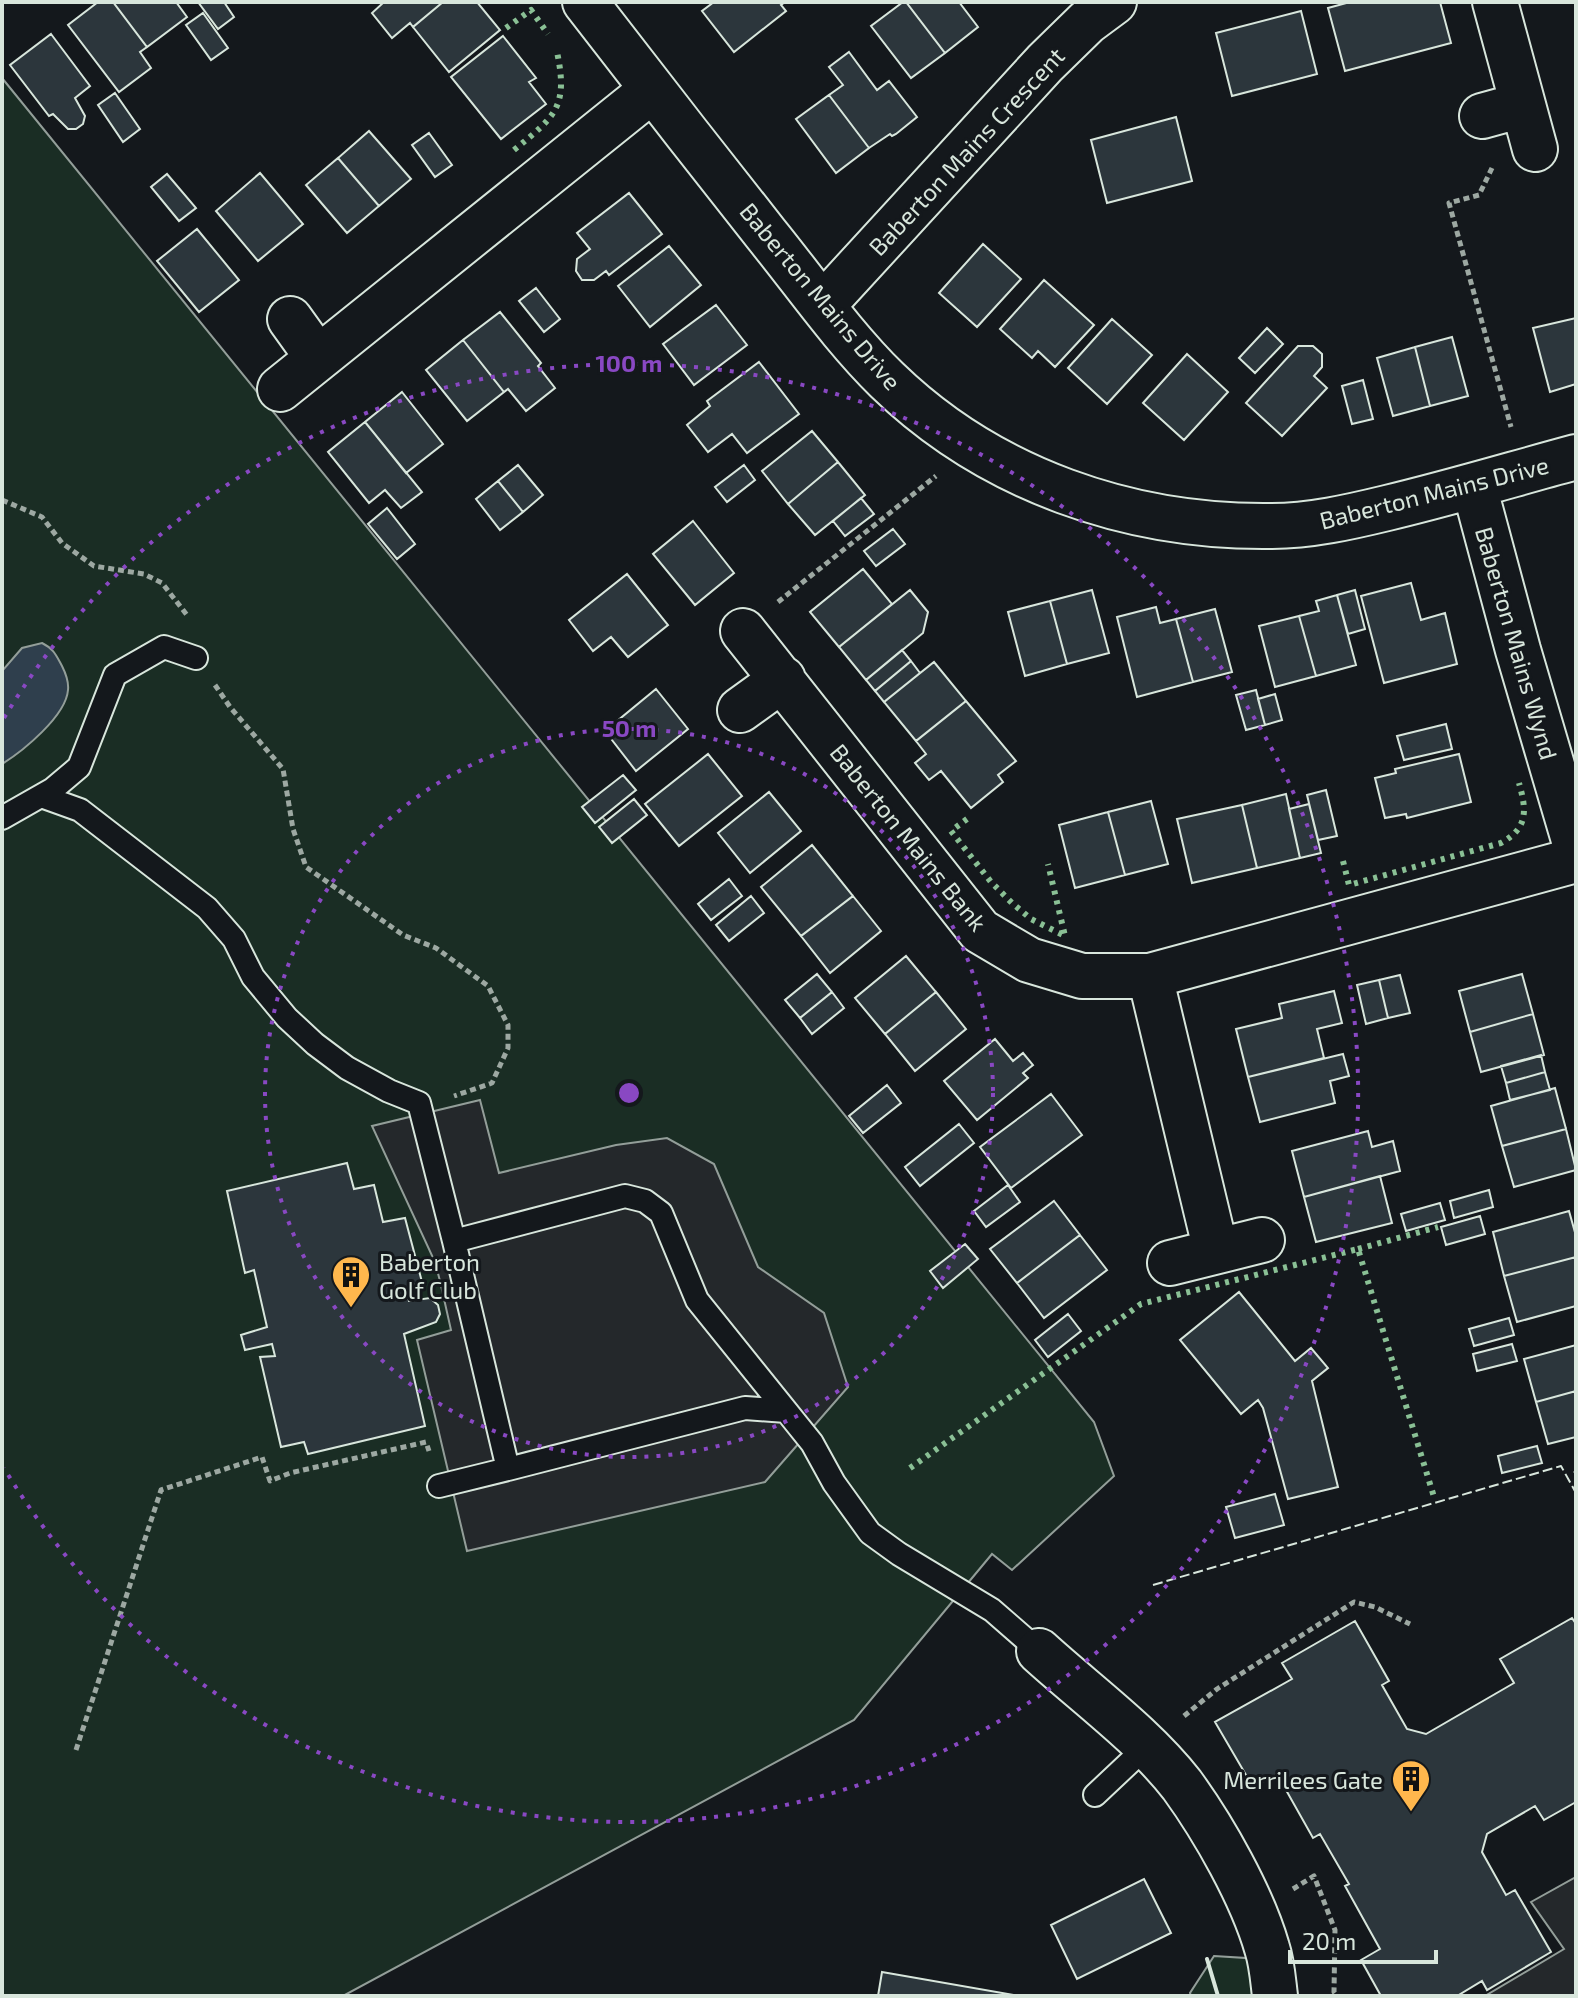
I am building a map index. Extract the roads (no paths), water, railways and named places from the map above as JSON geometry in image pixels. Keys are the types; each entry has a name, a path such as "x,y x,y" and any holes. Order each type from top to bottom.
{"street":[{"name":"Baberton Mains Drive","path":"585,2 823,305 885,378 925,414 971,448 1034,479 1101,505 1180,522 1274,526 1344,518 1576,457"},
{"name":"Baberton Mains Crescent","path":"823,305 1045,63 1087,22 1114,2"},
{"path":"1495,2 1502,110 1535,149"},
{"path":"280,389 652,90"},
{"path":"290,319 318,358"},
{"name":"Baberton Mains Wynd","path":"1474,486 1576,847"},
{"name":"Baberton Mains Bank","path":"743,631 980,931 1029,960 1082,976 1150,976 1576,860"},
{"path":"740,710 783,679"},
{"path":"1150,976 1216,1251"},
{"path":"1170,1263 1262,1240"},
{"path":"1039,1651 1146,1747 1181,1784 1213,1832 1254,1912 1268,1950 1275,1996"}],"lane":[{"path":"80,810 79,767 115,675 164,647 196,658"},
{"path":"2,818 53,789 79,767"},
{"path":"41,796 80,810 207,908 234,939 253,977 287,1018 315,1044 347,1068 419,1103 508,1469"},
{"path":"454,1241 625,1196 645,1201 661,1213 697,1300 812,1443 834,1483 870,1533 992,1610 1039,1651"},
{"path":"439,1486 745,1408 786,1411"},
{"path":"1095,1795 1146,1747"}],"water":[{"path":"42,643 54,653 65,672 68,687 65,700 42,732 2,764 2,671 22,648"}],"place":[{"name":"Baberton Golf Club","path":"351,1309"},
{"name":"Merrilees Gate","path":"1411,1813"}]}
